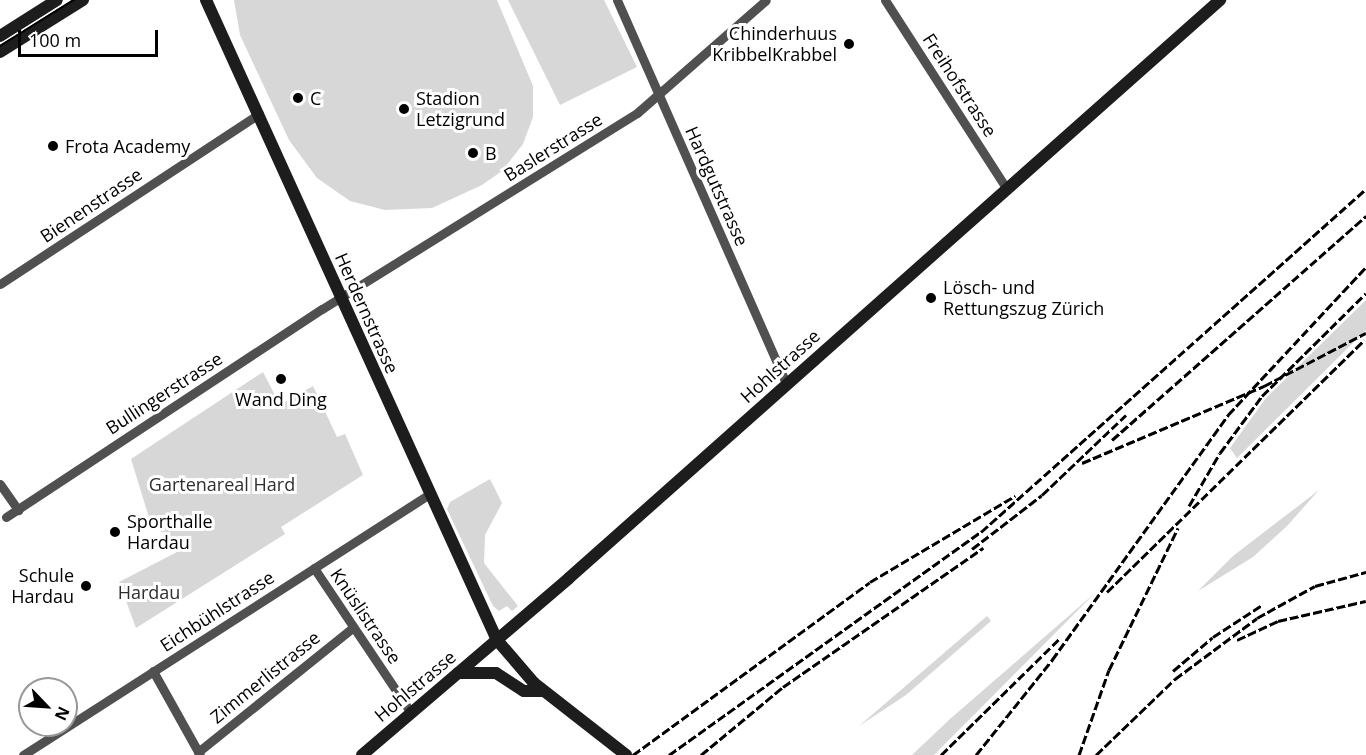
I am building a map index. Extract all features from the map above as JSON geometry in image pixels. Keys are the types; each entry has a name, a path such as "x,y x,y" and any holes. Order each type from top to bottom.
{"street":[{"path":"0,36 57,0"},
{"path":"0,52 83,0"},
{"name":"Herdernstrasse","path":"207,0 429,494 504,653 545,693 626,755"},
{"name":"Hardgutstrasse","path":"617,0 786,384"},
{"name":"Baslerstrasse","path":"340,298 638,113 766,0"},
{"name":"Freihofstrasse","path":"885,0 1007,189"},
{"name":"Hohlstrasse","path":"362,755 497,640 1220,0"},
{"name":"Bienenstrasse","path":"0,284 260,114"},
{"name":"Bullingerstrasse","path":"6,517 340,298"},
{"path":"0,484 18,510"},
{"name":"Eichbühlstrasse","path":"23,755 429,494"},
{"name":"Knüslistrasse","path":"314,568 411,713"},
{"name":"Zimmerlistrasse","path":"199,753 352,628"},
{"path":"153,671 199,753"},
{"path":"458,673 496,673 524,691 545,693"}],"green space":[{"name":"Stadion Letzigrund","path":"234,0 497,0 533,86 533,117 523,144 502,171 482,185 432,208 385,210 350,201 317,178 289,140 240,35"},
{"path":"508,0 604,0 637,67 560,105"},
{"path":"1366,300 1366,330 1237,458 1230,448 1266,398"},
{"name":"Gartenareal Hard","path":"263,372 280,405 313,386 337,437 345,434 363,475 281,527 285,534 136,628 119,582 177,552 180,546 151,524 131,459"},
{"path":"490,479 502,503 485,535 484,563 518,606 512,611 507,606 499,611 493,606 447,509 450,502"},
{"path":"1319,490 1287,526 1253,557 1198,591 1233,556"},
{"path":"1095,593 934,755 912,755 950,719"},
{"path":"987,616 991,621 906,695 859,726"}],"tram line":[{"path":"0,46 74,0"}],"railway":[{"path":"669,755 981,532 1366,189"},
{"path":"1112,440 1366,216"},
{"path":"976,755 1052,660 1228,415 1366,267"},
{"path":"1189,506 1220,453 1262,396 1366,293"},
{"path":"1082,463 1264,386 1366,333"},
{"path":"1107,592 1364,340"},
{"path":"972,549 1042,495 1126,415"},
{"path":"633,755 870,582 1015,496"},
{"path":"1079,755 1109,670 1178,528"},
{"path":"701,755 783,687 983,548"},
{"path":"1096,755 1175,679 1257,618 1315,586 1366,572"},
{"path":"1237,640 1278,621 1366,601"},
{"path":"1173,671 1213,637 1262,605"},
{"path":"941,755 1060,638"}],"place":[{"name":"Chinderhuus KribbelKrabbel","path":"849,44"},
{"name":"C","path":"298,98"},
{"name":"Stadion Letzigrund","path":"404,109"},
{"name":"Frota Academy","path":"53,146"},
{"name":"B","path":"473,153"},
{"name":"Lösch- und Rettungszug Zürich","path":"931,298"},
{"name":"Wand Ding","path":"281,379"},
{"name":"Sporthalle Hardau","path":"115,532"},
{"name":"Schule Hardau","path":"86,586"}],"park label":[{"name":"Hardau","path":"149,592"}]}
